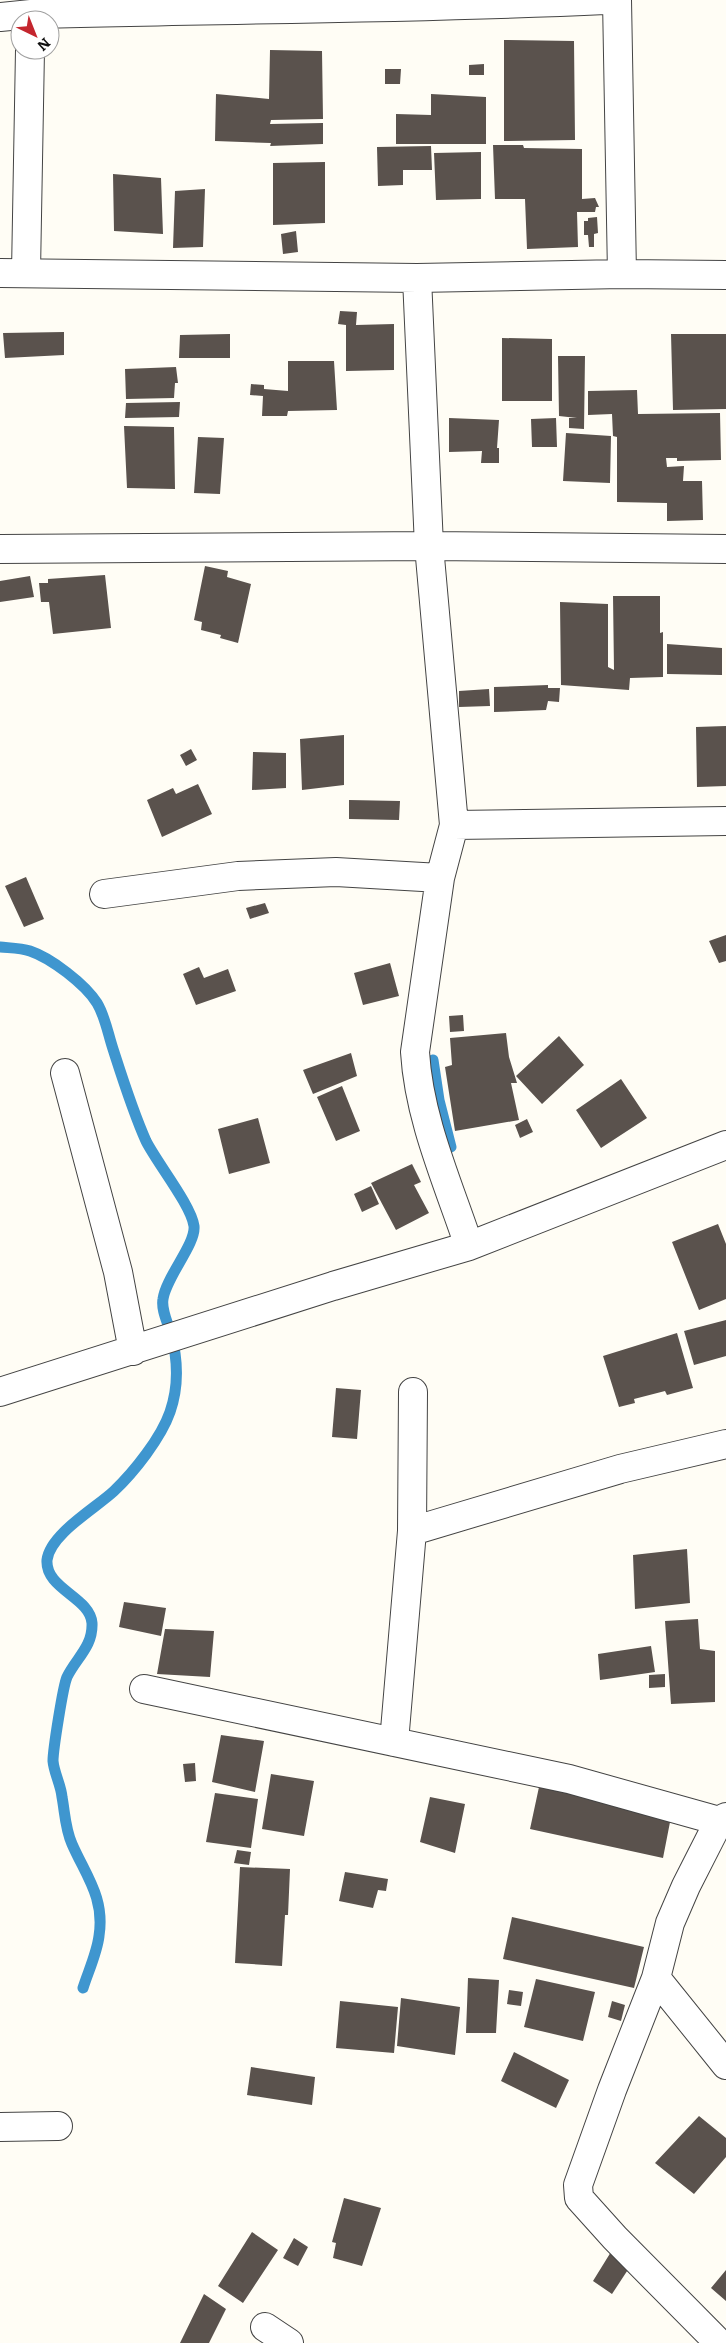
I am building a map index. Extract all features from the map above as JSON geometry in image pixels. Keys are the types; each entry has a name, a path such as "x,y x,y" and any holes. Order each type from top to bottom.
{"street":[{"path":"60,11 465,7 606,0"},
{"path":"617,0 622,274"},
{"path":"29,60 13,272 417,278 622,274 726,275"},
{"path":"417,278 429,546 454,825 440,878 416,1052 417,1078 424,1110 469,1246"},
{"path":"0,549 429,546 726,549"},
{"path":"454,825 726,821"},
{"path":"104,894 238,876 336,872 440,878"},
{"path":"65,1073 118,1272 133,1351"},
{"path":"0,1392 333,1286 469,1246 726,1145"},
{"path":"394,1742 412,1531 413,1392"},
{"path":"412,1531 620,1469 726,1444"},
{"path":"144,1689 569,1778 722,1819 686,1886 670,1923 656,1978 578,2185 579,2198 719,2343"},
{"path":"656,1978 726,2065"},
{"path":"0,2127 58,2126"},
{"path":"265,2327 289,2343"}],"building":[{"path":"504,40 574,41 575,140 504,141"},
{"path":"270,50 322,51 323,119 271,120 270,124 323,123 323,144 270,146 271,143 215,141 216,94 269,99"},
{"path":"484,64 484,75 469,75 469,65"},
{"path":"385,69 401,69 400,84 385,84"},
{"path":"431,94 486,97 486,144 396,144 396,114 431,115"},
{"path":"493,145 523,145 524,148 582,149 582,199 595,198 599,207 596,207 595,212 577,212 578,247 527,249 525,199 495,199"},
{"path":"431,146 432,170 403,170 403,185 378,186 377,147"},
{"path":"481,152 481,199 436,200 434,153"},
{"path":"325,162 325,223 273,225 273,163"},
{"path":"113,174 161,178 163,234 114,231"},
{"path":"205,189 203,247 173,248 175,191"},
{"path":"597,217 598,233 594,234 594,247 589,247 588,235 584,235 584,221 588,221 588,218"},
{"path":"296,231 298,252 283,254 281,234"},
{"path":"340,311 357,312 356,325 394,324 394,370 346,371 346,325 338,324"},
{"path":"64,332 64,355 5,358 3,333"},
{"path":"230,334 230,358 179,358 180,335"},
{"path":"671,334 726,334 726,409 673,410"},
{"path":"502,338 552,339 552,401 502,401"},
{"path":"558,356 585,356 584,429 569,428 569,418 577,418 559,416"},
{"path":"288,361 334,361 337,410 288,411 287,416 262,416 263,396 250,395 251,384 264,385 264,389 288,391"},
{"path":"176,367 178,383 175,383 174,398 126,399 125,369"},
{"path":"637,390 638,414 720,413 721,460 677,461 677,458 666,458 667,467 684,466 683,481 702,481 703,520 667,521 667,503 617,502 617,437 613,436 612,414 588,415 588,391"},
{"path":"180,402 179,417 125,418 126,403"},
{"path":"449,418 499,420 497,448 499,448 499,463 481,463 482,451 449,452"},
{"path":"556,418 557,447 532,447 531,419"},
{"path":"124,426 174,427 175,489 127,488"},
{"path":"566,433 611,436 610,483 563,481"},
{"path":"198,437 224,438 220,494 194,493"},
{"path":"205,566 228,571 227,577 251,584 238,643 220,638 221,635 201,630 202,622 194,620"},
{"path":"105,575 111,628 53,634 49,602 41,602 39,583 48,583 48,579"},
{"path":"30,576 34,597 0,602 0,581"},
{"path":"613,596 660,596 660,633 663,632 663,677 630,678 629,690 561,685 560,602 608,604 608,667 614,670"},
{"path":"667,644 722,648 722,675 667,674"},
{"path":"548,685 548,688 560,688 559,702 548,701 546,710 494,712 494,687"},
{"path":"489,689 490,706 459,707 459,691"},
{"path":"726,726 726,786 697,787 696,727"},
{"path":"344,735 344,785 302,790 300,739"},
{"path":"191,749 197,760 186,766 180,755"},
{"path":"253,752 286,753 286,788 252,790"},
{"path":"198,784 212,814 162,837 147,800 173,788 176,794"},
{"path":"349,800 400,801 399,820 349,819"},
{"path":"26,877 44,919 24,927 5,886"},
{"path":"265,903 269,913 250,919 246,908"},
{"path":"726,935 726,961 719,963 709,941"},
{"path":"390,963 399,996 363,1005 354,973"},
{"path":"199,967 204,978 228,969 236,991 196,1005 183,974"},
{"path":"463,1015 464,1031 450,1032 449,1016"},
{"path":"506,1033 509,1057 517,1083 511,1083 519,1120 455,1131 445,1067 452,1065 450,1038"},
{"path":"559,1036 584,1065 542,1104 516,1076"},
{"path":"351,1053 357,1076 313,1094 303,1070"},
{"path":"621,1079 647,1118 601,1148 576,1110"},
{"path":"342,1086 360,1131 336,1141 317,1097"},
{"path":"258,1118 270,1163 229,1174 218,1129"},
{"path":"527,1119 533,1132 520,1138 515,1125"},
{"path":"412,1164 421,1182 414,1185 429,1213 396,1230 371,1183"},
{"path":"371,1186 379,1204 362,1212 354,1194"},
{"path":"718,1224 726,1244 726,1299 699,1310 672,1242"},
{"path":"726,1320 726,1356 694,1365 684,1331"},
{"path":"677,1333 693,1388 667,1395 665,1391 634,1399 635,1403 619,1407 603,1356"},
{"path":"336,1388 361,1390 357,1439 332,1437"},
{"path":"687,1549 690,1603 635,1609 633,1555"},
{"path":"124,1602 166,1608 161,1636 119,1627"},
{"path":"698,1619 700,1649 715,1651 715,1702 671,1704 665,1621"},
{"path":"165,1629 214,1631 210,1677 157,1674"},
{"path":"651,1646 655,1672 600,1680 598,1654"},
{"path":"665,1674 665,1687 649,1688 649,1675"},
{"path":"221,1735 264,1741 255,1792 212,1782"},
{"path":"195,1763 196,1781 185,1782 183,1764"},
{"path":"271,1774 314,1781 304,1836 262,1829"},
{"path":"539,1787 581,1795 671,1817 663,1858 530,1829"},
{"path":"215,1793 258,1799 251,1848 206,1842"},
{"path":"430,1797 465,1804 455,1853 420,1842"},
{"path":"237,1850 251,1852 249,1865 234,1863"},
{"path":"240,1867 290,1869 288,1915 285,1915 282,1966 235,1963"},
{"path":"345,1872 388,1879 386,1891 378,1890 373,1908 339,1901"},
{"path":"512,1917 644,1947 634,1988 503,1959"},
{"path":"468,1978 499,1980 496,2033 466,2033"},
{"path":"536,1979 595,1992 583,2041 524,2027"},
{"path":"509,1990 523,1992 521,2006 507,2004"},
{"path":"401,1998 460,2007 455,2055 397,2046"},
{"path":"340,2001 398,2007 394,2053 336,2048"},
{"path":"612,2001 625,2005 621,2021 608,2017"},
{"path":"514,2052 569,2080 556,2108 501,2081"},
{"path":"251,2067 315,2077 312,2105 247,2095"},
{"path":"699,2116 726,2138 726,2157 694,2194 655,2163"},
{"path":"344,2198 381,2208 362,2266 333,2258 336,2243 332,2242"},
{"path":"252,2232 278,2250 243,2303 218,2286"},
{"path":"294,2238 308,2247 298,2266 283,2258"},
{"path":"614,2247 633,2262 612,2294 593,2281"},
{"path":"726,2270 726,2301 711,2288"},
{"path":"204,2294 226,2309 209,2343 180,2343"}],"waterway":[{"path":"0,947 27,950 48,959 76,980 97,1003 104,1019 132,1107 146,1141 187,1207 194,1226 190,1242 169,1281 163,1299 164,1312 171,1334 176,1363 175,1392 166,1422 154,1443 130,1474 114,1491 65,1531 50,1550 47,1560 48,1570 53,1578 84,1606 92,1623 92,1631 87,1646 65,1683 58,1718 53,1761 70,1838 93,1888 99,1910 98,1942 83,1988"},
{"path":"433,1060 439,1100 451,1147"}]}
